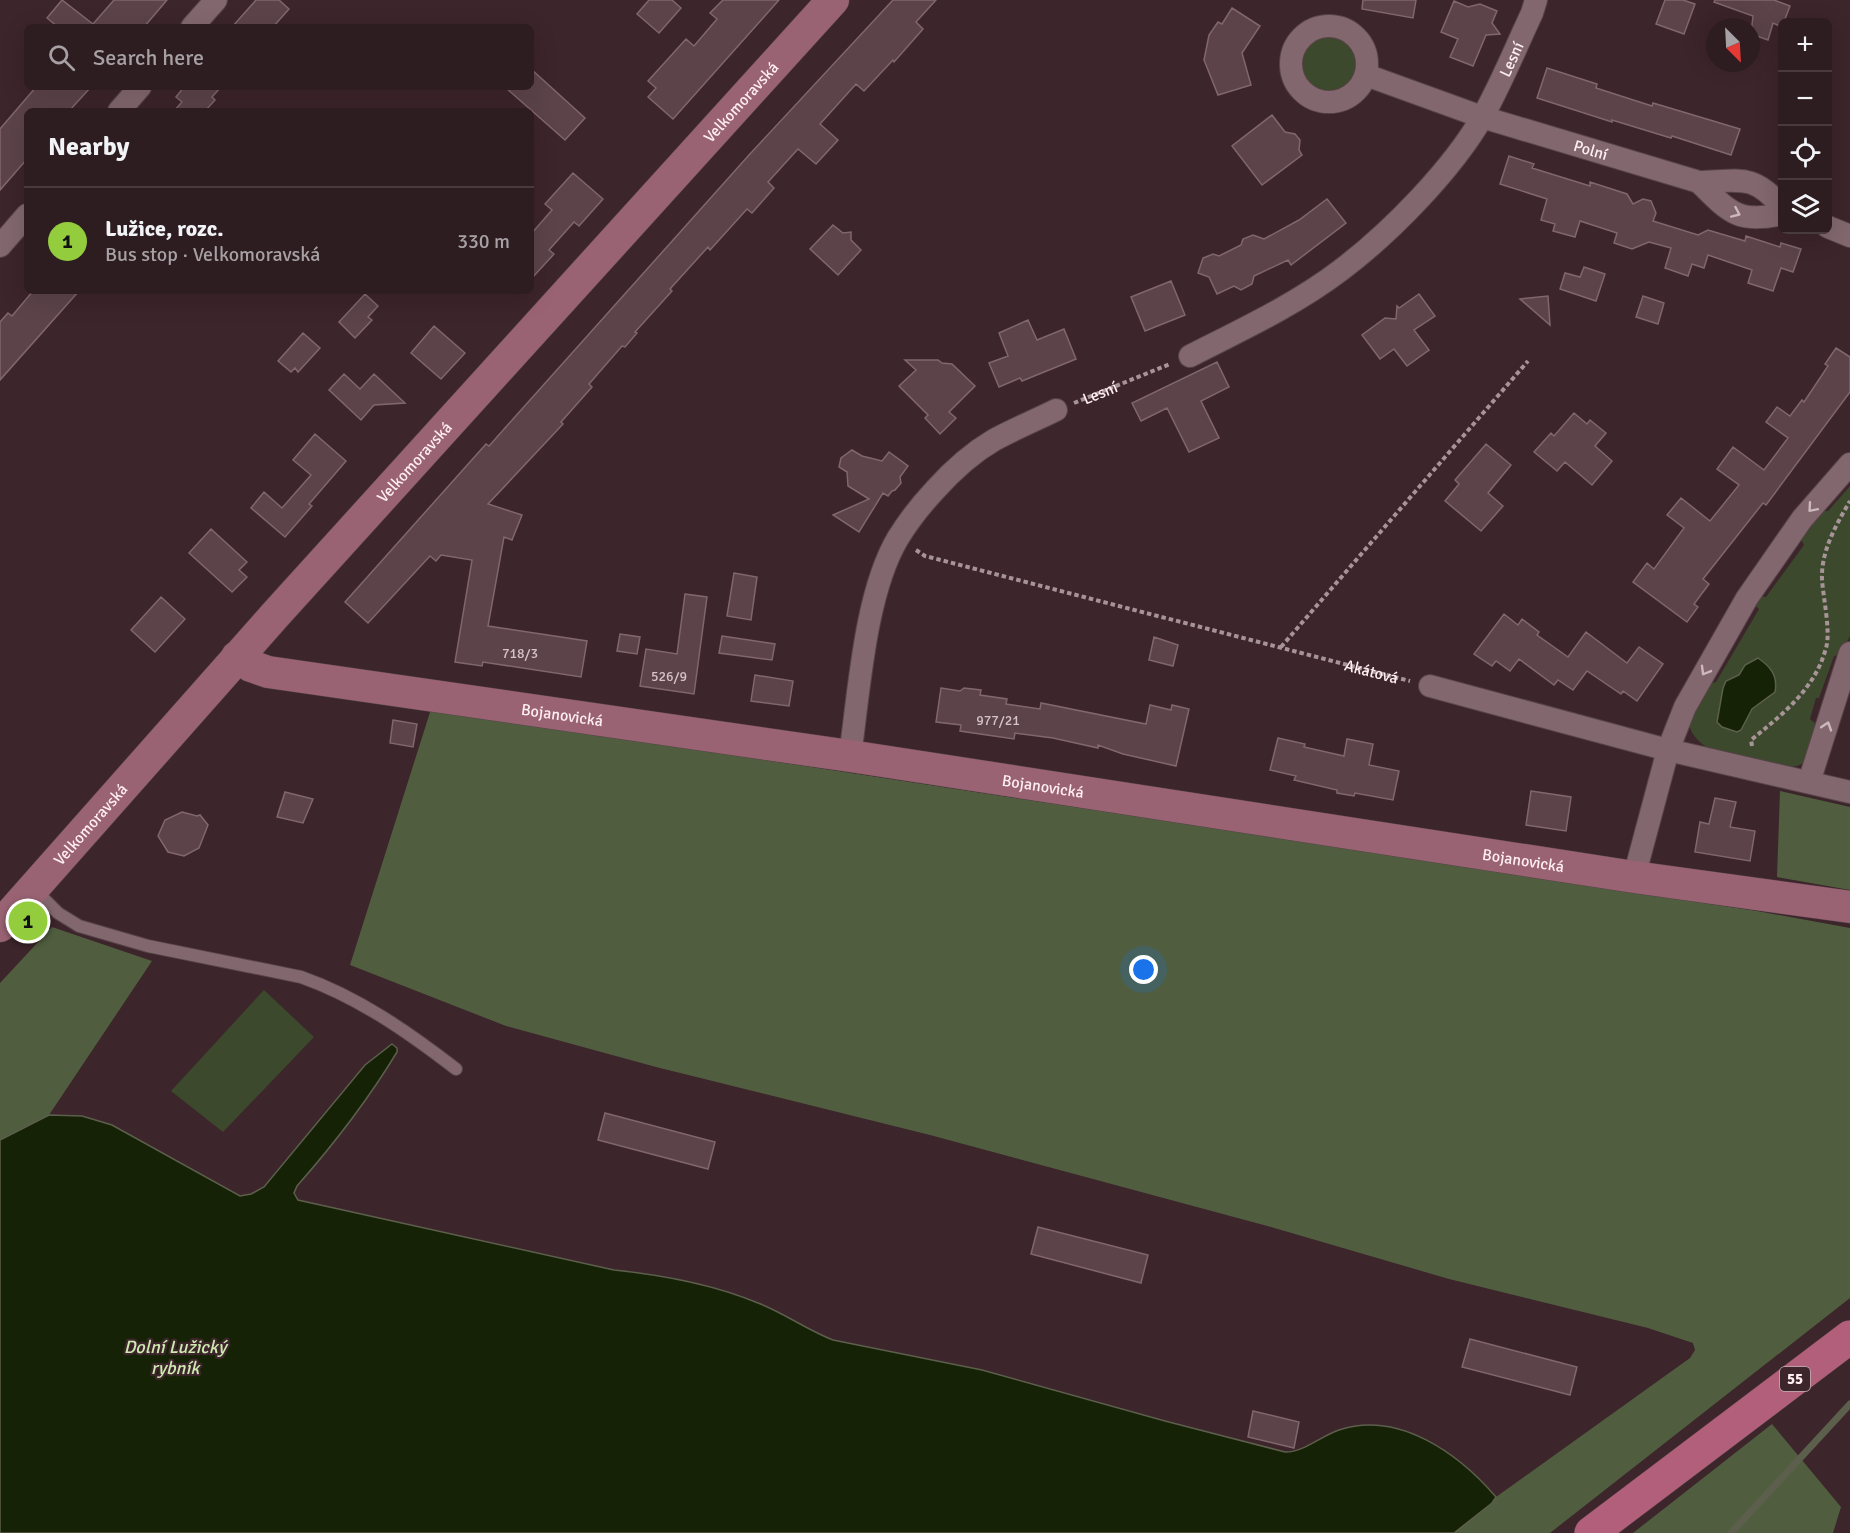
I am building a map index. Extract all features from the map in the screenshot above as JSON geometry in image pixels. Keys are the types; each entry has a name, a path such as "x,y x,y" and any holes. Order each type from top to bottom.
{"main road":[{"name":"55","path":"1591,1533 1850,1337"}],"street":[{"path":"195,24 216,0"},
{"name":"Velkomoravská","path":"2,918 33,888 237,657 833,0"},
{"name":"Lesní","path":"1190,356 1285,306 1340,271 1394,224 1438,177 1482,117 1532,13 1536,0"},
{"path":"1366,75 1482,117"},
{"path":"122,108 137,90"},
{"name":"Polní","path":"1482,117 1699,182 1735,179 1756,184 1767,191 1778,203"},
{"name":"Polní","path":"1699,182 1724,207 1743,217 1757,218 1778,215"},
{"path":"0,246 24,218"},
{"path":"1832,229 1850,236"},
{"path":"850,756 870,620 883,570 897,539 917,510 944,480 967,460 993,441 1056,410"},
{"path":"1634,877 1668,750 1684,707 1748,598 1802,519 1850,464"},
{"path":"1809,782 1850,652"},
{"name":"Bojanovická","path":"237,657 251,666 268,672 850,756 1634,877 1850,908"},
{"path":"1430,686 1668,750 1850,792"}],"lane":[{"path":"33,888 58,913 79,926 148,946 316,982 385,1018 456,1069"}],"path":[{"name":"Lesní","path":"1056,410 1190,356"},
{"path":"1281,646 1528,361"},
{"path":"1752,768 1751,740 1798,700 1815,674 1827,646 1822,576 1826,552 1850,501"},
{"path":"1825,531 1833,534"},
{"name":"Akátová","path":"897,539 925,556 1430,686"}],"shaded area":[{"path":"1323,33 1335,33 1352,42 1359,53 1361,65 1359,77 1352,88 1335,97 1323,97 1311,92 1302,83 1297,71 1297,59 1302,47 1311,38"},
{"path":"1850,486 1850,636 1840,655 1834,656 1819,698 1816,698 1810,719 1819,727 1806,762 1791,767 1706,747 1691,731 1689,723 1693,709 1709,684 1716,682 1759,609 1755,605 1760,596 1766,597 1804,545 1800,537 1822,511 1828,511"},
{"path":"431,709 1757,911 1850,928 1850,1298 1550,1533 1454,1533 1492,1503 1496,1497 1690,1358 1695,1350 1693,1343 1648,1328 1449,1279 1271,1227 930,1135 656,1067 506,1026 350,965"},
{"path":"1780,791 1850,807 1850,890 1777,877"},
{"path":"52,927 152,961 49,1115 0,1140 0,983"},
{"path":"264,990 314,1037 223,1132 171,1091"},
{"path":"1772,1424 1841,1507 1833,1533 1633,1533"}],"water":[{"path":"1758,658 1772,672 1775,692 1752,709 1741,730 1737,732 1722,727 1717,722 1726,681 1739,675 1745,665"},
{"name":"Dolní Lužický rybník","path":"392,1044 397,1048 397,1052 350,1121 297,1186 294,1193 298,1200 614,1270 705,1286 741,1296 768,1307 833,1340 982,1370 1285,1452 1298,1450 1339,1430 1361,1425 1384,1426 1405,1431 1446,1452 1481,1481 1496,1497 1492,1503 1454,1533 0,1533 0,1140 49,1115 82,1116 112,1125 240,1196 251,1194 264,1187 365,1065"}],"building":[{"path":"62,0 93,24 54,24 47,18"},
{"path":"114,0 167,0 147,24 93,24"},
{"path":"256,0 279,0 289,9 276,24 235,24"},
{"path":"649,0 672,0 681,8 659,33 637,14"},
{"path":"723,0 779,0 673,119 648,97 656,88 648,81 686,39 694,46 717,19 710,13"},
{"path":"893,0 936,0 916,22 923,29 894,62 893,60 864,91 856,84 820,124 838,140 816,164 798,149 768,182 774,188 752,213 747,209 710,250 708,247 670,289 672,291 635,332 637,333 625,347 622,346 589,384 592,387 561,422 563,424 488,504 522,515 512,540 504,537 488,626 587,641 581,677 483,662 482,666 455,662 472,560 441,555 436,561 430,556 368,623 345,602 486,444 489,446 749,155"},
{"path":"1363,0 1416,0 1413,18 1362,9"},
{"path":"1665,0 1683,0 1695,4 1684,34 1656,24"},
{"path":"1715,0 1774,0 1790,6 1785,18 1778,18 1778,25 1773,23 1768,40 1760,37 1760,18 1753,18 1753,16 1714,2"},
{"path":"1454,1 1468,7 1480,4 1497,11 1492,23 1500,34 1486,35 1473,66 1450,57 1458,39 1441,32"},
{"path":"1232,8 1260,26 1242,53 1251,85 1218,95 1204,60 1209,35 1218,22 1222,24"},
{"path":"1547,68 1597,84 1596,88 1652,106 1653,103 1740,129 1731,155 1672,136 1671,138 1612,120 1612,122 1537,98"},
{"path":"534,72 585,118 565,140 534,113 534,108 529,108 508,90 534,90"},
{"path":"33,90 88,90 72,108 24,108 24,162 0,190 0,129"},
{"path":"182,90 218,90 212,97 215,100 208,108 177,108 182,102 176,97"},
{"path":"1272,115 1285,132 1295,134 1300,140 1299,150 1302,155 1262,185 1232,146"},
{"path":"1509,156 1534,164 1532,168 1590,186 1590,182 1627,194 1633,204 1643,199 1651,201 1656,213 1653,221 1698,235 1708,230 1745,241 1746,236 1780,247 1781,243 1801,249 1793,272 1781,268 1773,291 1748,283 1752,270 1708,255 1704,268 1692,264 1688,276 1665,268 1671,248 1649,242 1632,249 1614,243 1617,233 1580,221 1575,237 1553,231 1555,224 1541,220 1547,199 1500,184"},
{"path":"573,173 603,199 579,226 574,222 549,250 554,254 534,276 534,231 552,210 545,204"},
{"path":"1327,199 1346,223 1291,265 1288,260 1254,276 1252,284 1241,290 1234,286 1217,294 1209,277 1198,273 1203,258 1213,254 1219,256 1241,245 1243,239 1253,235 1264,239 1299,220"},
{"path":"833,225 843,233 851,232 851,240 861,250 838,275 810,249"},
{"path":"1584,267 1605,274 1596,301 1560,289 1565,273 1580,277"},
{"path":"1171,281 1185,315 1145,331 1131,297"},
{"path":"30,294 76,294 0,380 0,322 8,313 12,316"},
{"path":"365,294 378,306 368,317 372,320 355,338 339,322"},
{"path":"1419,294 1435,316 1414,330 1429,350 1407,366 1394,349 1380,359 1362,335 1385,318 1396,319 1397,306 1399,308"},
{"path":"1548,296 1550,325 1520,299"},
{"path":"1643,296 1664,303 1658,324 1636,317"},
{"path":"1028,320 1037,340 1064,329 1076,359 1022,381 1020,378 999,387 989,363 1008,356 999,333"},
{"path":"434,326 465,353 441,379 411,353"},
{"path":"303,333 320,348 298,372 295,368 291,372 278,361"},
{"path":"1836,348 1850,357 1850,392 1766,505 1763,503 1703,579 1709,584 1694,604 1698,607 1687,622 1633,582 1647,563 1654,569 1684,528 1667,515 1681,498 1710,521 1739,485 1717,469 1733,447 1764,470 1788,438 1766,422 1777,407 1790,416 1802,400 1804,402 1828,366 1825,364"},
{"path":"905,360 938,360 952,364 975,386 949,412 956,418 940,434 925,418 928,415 899,386 916,370"},
{"path":"1217,362 1229,387 1201,401 1219,438 1189,452 1167,408 1141,421 1132,403"},
{"path":"344,374 360,389 374,374 405,403 374,405 361,420 329,390"},
{"path":"1574,413 1587,424 1590,420 1606,433 1595,446 1612,461 1592,485 1565,462 1557,471 1534,452 1551,433 1554,436"},
{"path":"315,434 346,461 309,504 312,506 285,537 251,508 264,492 282,508 311,475 293,460"},
{"path":"1486,444 1511,465 1488,493 1503,506 1481,531 1445,501 1459,484 1455,480"},
{"path":"852,450 862,456 882,461 889,452 908,466 900,477 901,483 888,496 883,493 859,532 833,515 869,499 848,486 847,472 839,467 841,458"},
{"path":"211,529 247,562 239,570 247,577 232,592 189,553"},
{"path":"734,573 757,577 751,620 727,616"},
{"path":"685,594 707,597 694,694 640,686 646,649 677,654"},
{"path":"161,597 185,619 155,652 131,630"},
{"path":"1504,614 1518,625 1522,619 1539,632 1537,635 1568,657 1586,632 1627,663 1639,647 1663,664 1637,701 1623,691 1621,694 1587,671 1573,690 1558,680 1554,685 1519,659 1510,671 1496,661 1492,666 1474,654"},
{"path":"620,634 640,637 637,654 617,651"},
{"path":"722,636 775,644 772,660 719,653"},
{"path":"1154,637 1178,645 1173,666 1149,660"},
{"path":"755,675 793,681 789,706 751,701"},
{"path":"941,688 960,691 964,688 981,690 980,695 1007,699 1006,704 1040,709 1041,703 1146,724 1150,705 1171,710 1172,705 1189,709 1176,766 1123,754 1098,745 1098,748 1053,738 1015,733 1014,739 960,731 961,725 936,722"},
{"path":"393,720 417,724 413,747 390,743"},
{"path":"1278,738 1305,744 1304,747 1344,756 1347,739 1373,744 1369,765 1399,771 1393,800 1355,793 1354,796 1337,793 1337,790 1294,780 1296,776 1270,770"},
{"path":"1531,791 1571,797 1566,831 1526,825"},
{"path":"285,792 313,799 303,823 277,817"},
{"path":"1715,798 1736,802 1730,827 1755,831 1750,861 1695,852 1700,822 1709,824"},
{"path":"182,812 200,815 208,825 199,848 184,856 168,852 158,836 165,820"},
{"path":"605,1113 715,1142 708,1169 598,1140"},
{"path":"1038,1227 1148,1255 1141,1283 1031,1254"},
{"path":"1470,1339 1577,1367 1570,1395 1462,1367"},
{"path":"1253,1411 1299,1422 1294,1448 1248,1437"}],"waterway":[{"path":"1731,1533 1850,1404"}],"place":[{"name":"Lužice, rozc.","path":"28,921"}]}
